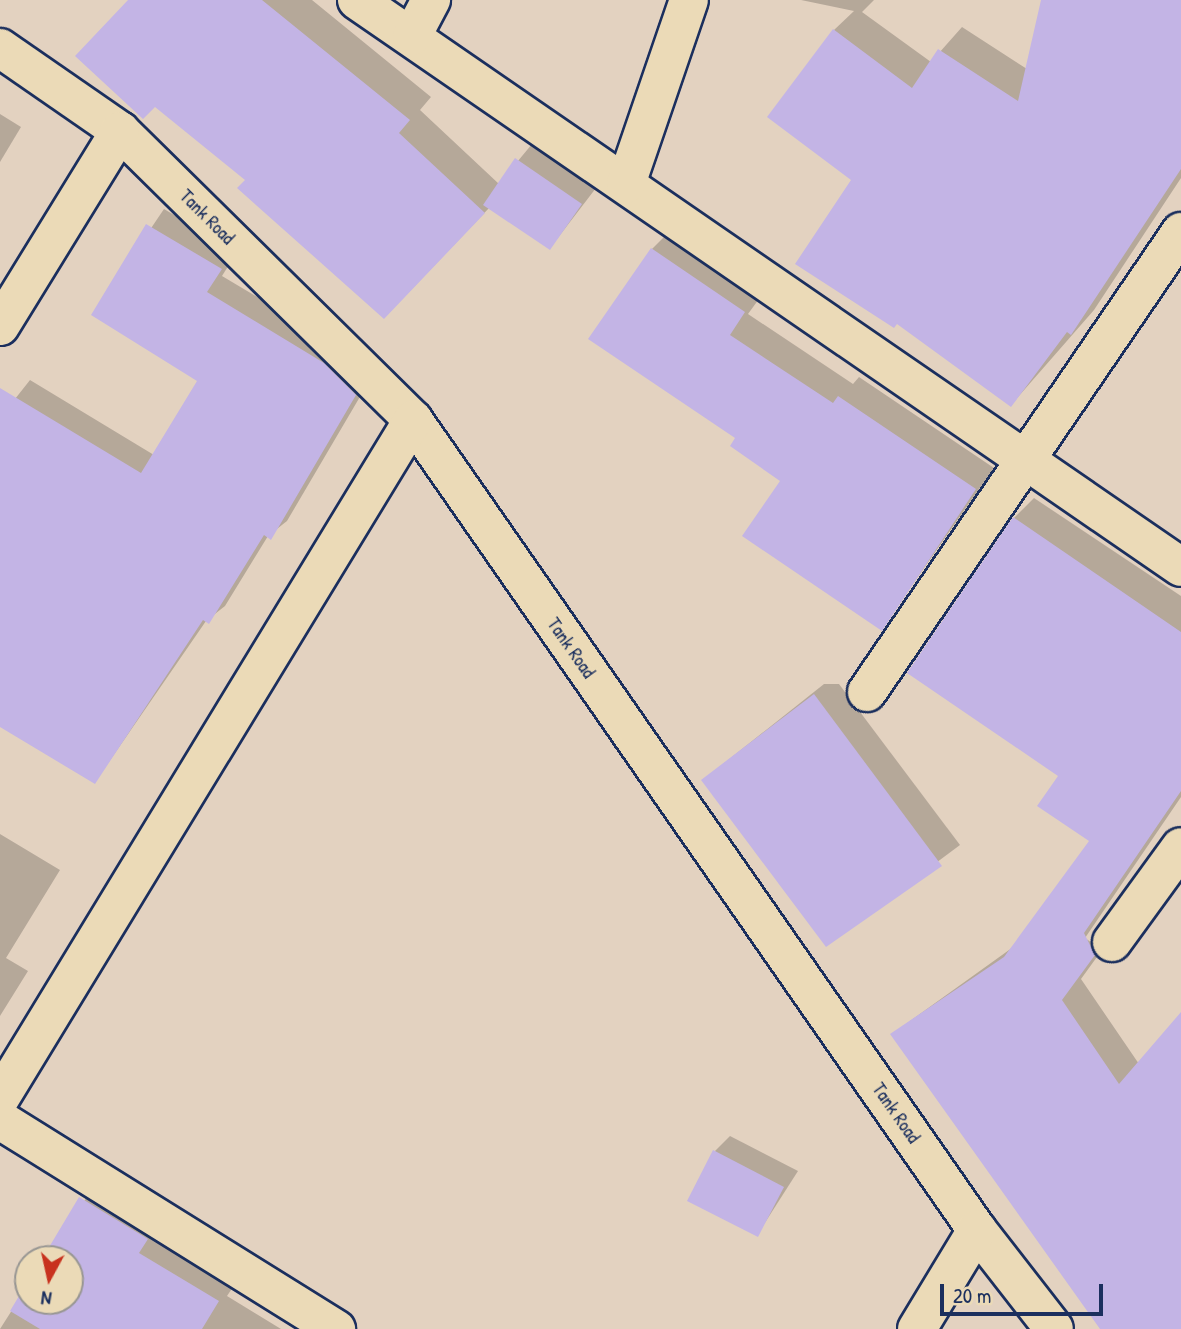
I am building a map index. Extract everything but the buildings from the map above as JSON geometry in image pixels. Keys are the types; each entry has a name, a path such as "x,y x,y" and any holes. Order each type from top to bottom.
{"street":[{"path":"357,0 1181,566"},
{"path":"412,36 431,0"},
{"path":"626,184 689,0"},
{"name":"Tank Road","path":"0,48 120,131 412,420 977,1230 1054,1329"},
{"path":"0,326 120,131"},
{"path":"867,692 1023,457 1181,232"},
{"path":"0,1098 412,420"},
{"path":"1112,942 1181,847"},
{"path":"0,1120 336,1329"},
{"path":"917,1329 977,1230"}]}
